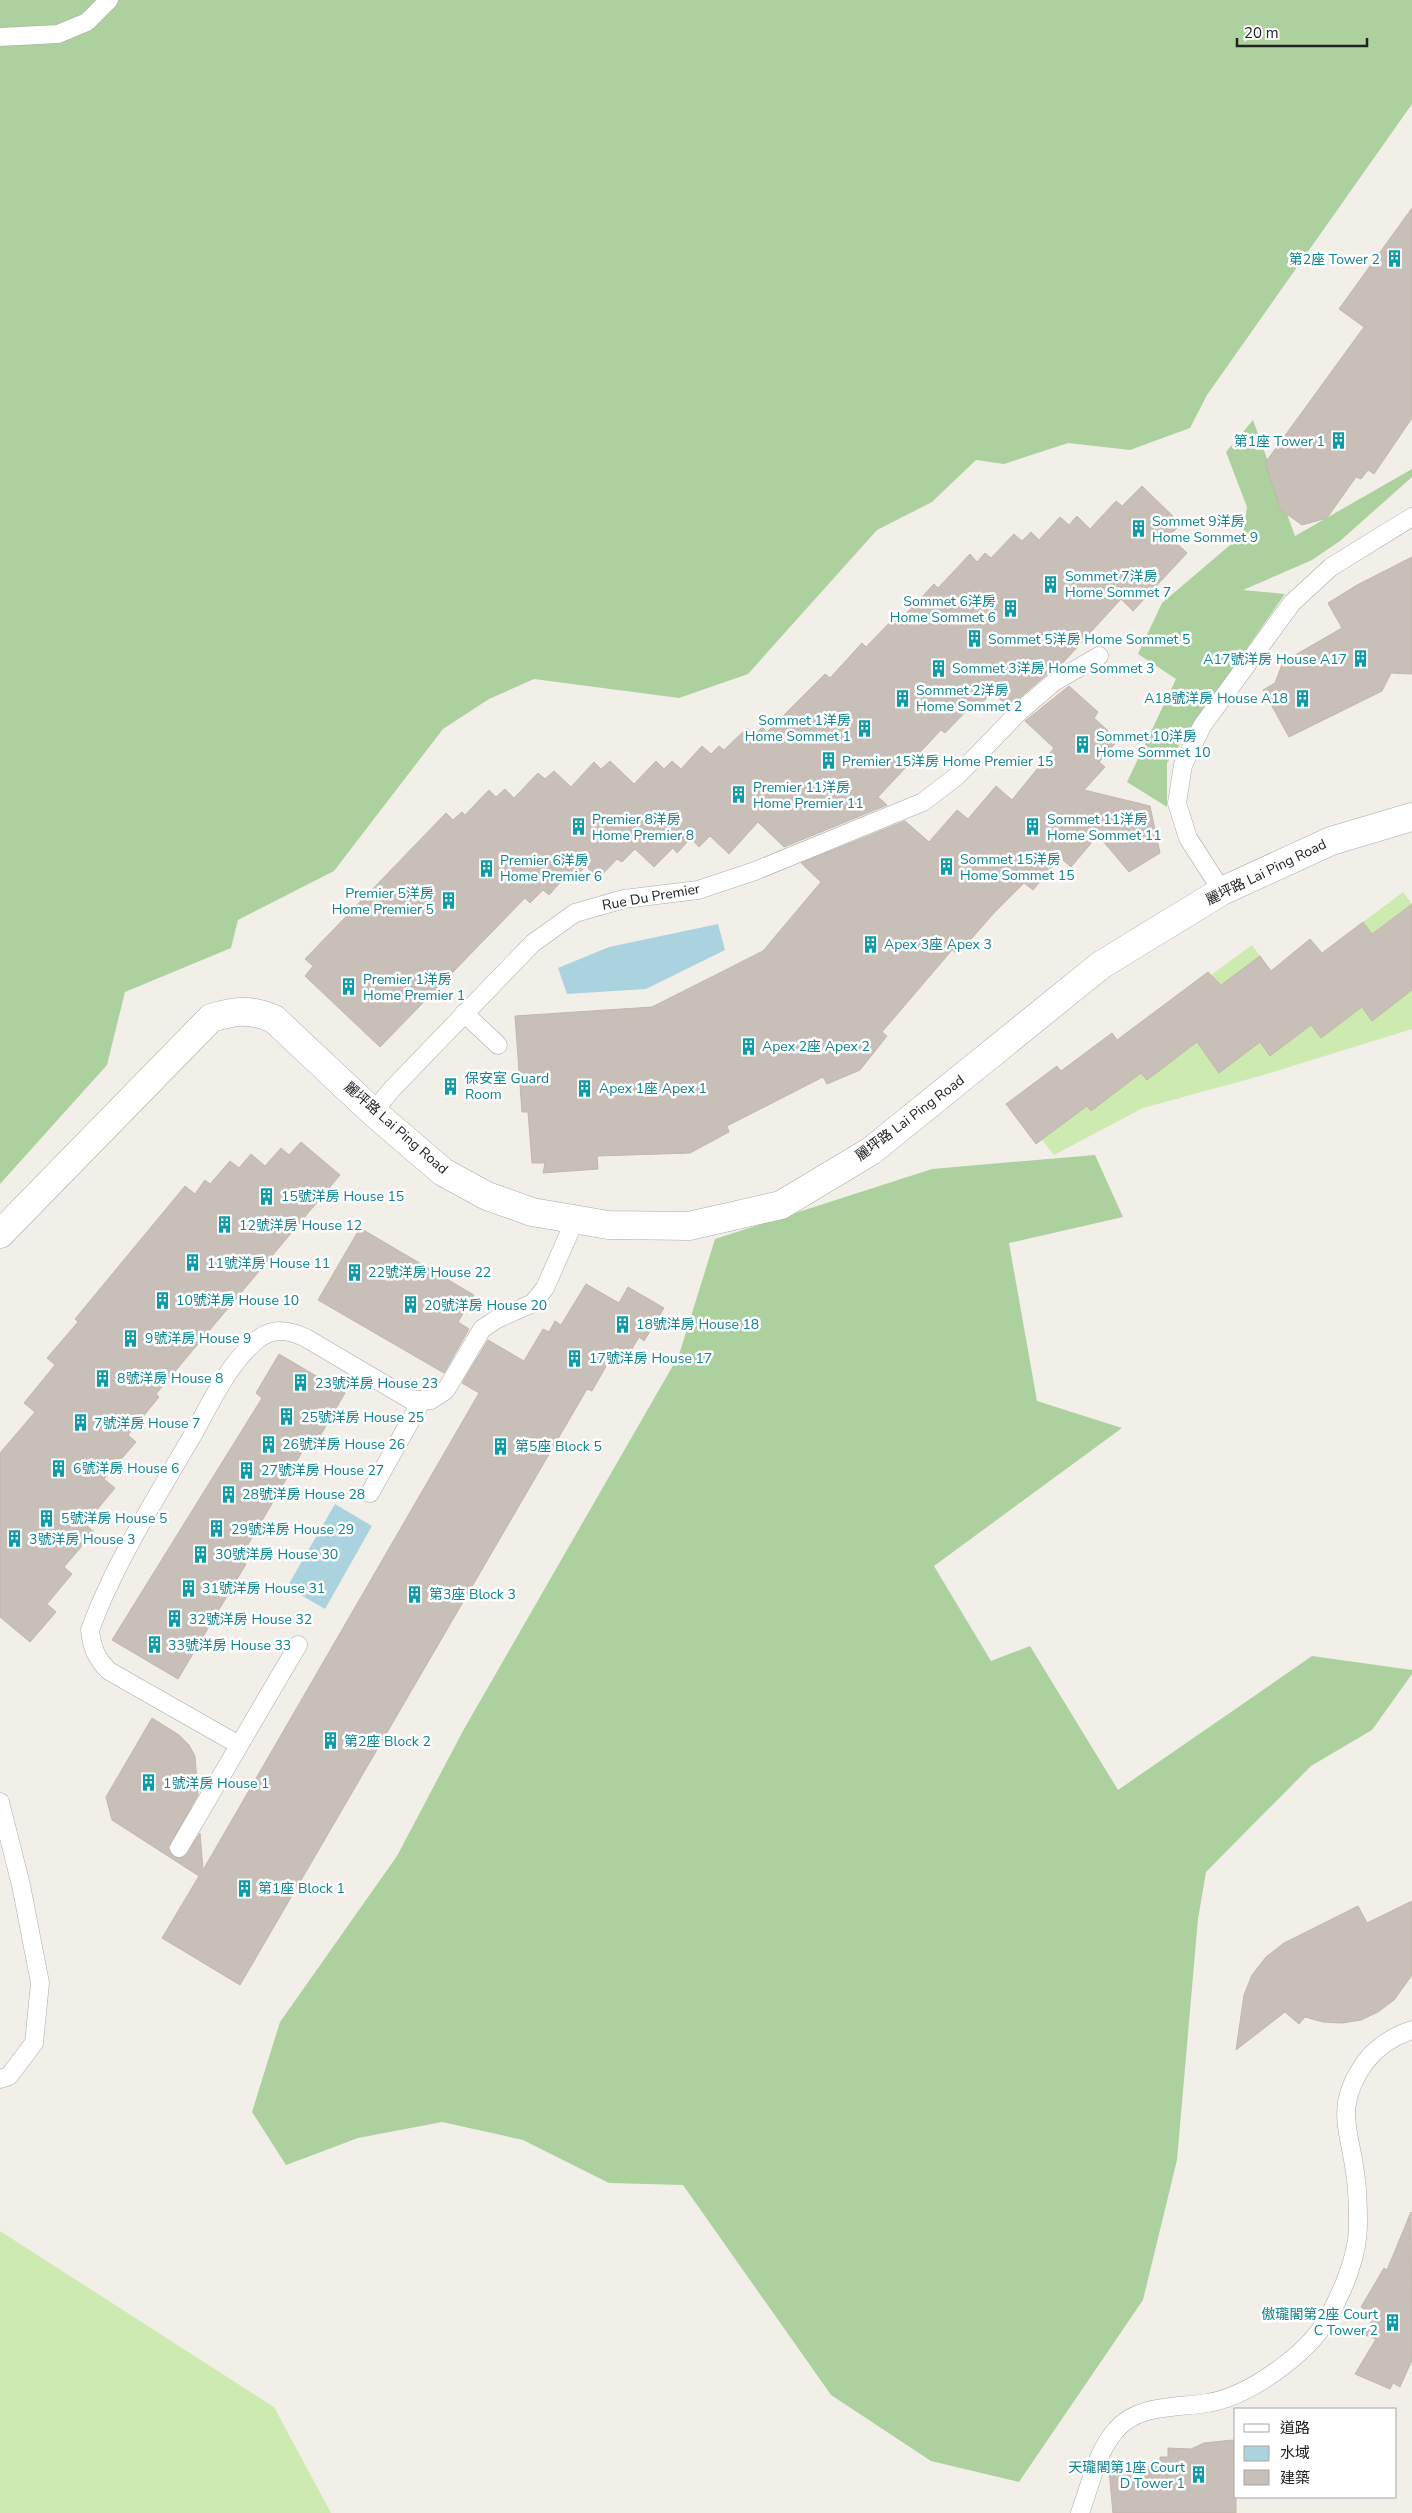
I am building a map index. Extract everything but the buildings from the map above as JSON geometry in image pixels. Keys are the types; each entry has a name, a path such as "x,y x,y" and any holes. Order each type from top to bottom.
{"street":[{"name":"麗坪路 Lai Ping Road","path":"0,1234 211,1018 230,1012 254,1011 274,1019 373,1112 443,1172 487,1196 532,1212 608,1225 689,1226 781,1205 871,1151 1101,966 1222,891 1330,840 1412,817"}],"lane":[{"path":"0,37 58,34 87,22 109,0"},
{"path":"1222,891 1188,838 1177,803 1183,765 1202,726 1292,603 1331,567 1412,517"},
{"name":"Rue Du Premier","path":"373,1112 392,1089 533,943 575,913 624,899 698,890 755,871 923,802 957,776 1019,712 1054,682 1099,656"},
{"path":"464,1013 498,1045"},
{"path":"239,1745 109,1671 98,1660 92,1645 90,1630 141,1525 226,1378 257,1340 271,1332 280,1330 294,1332 411,1400 431,1400 446,1390 482,1329 497,1319 533,1303 545,1288 554,1272 575,1220"},
{"path":"370,1493 422,1400"},
{"path":"179,1848 298,1645"},
{"path":"0,1802 21,1885 40,1983 34,2043 9,2076 0,2080"},
{"path":"1080,2513 1106,2442 1116,2429 1129,2418 1145,2412 1210,2403 1256,2386 1295,2357 1327,2320 1348,2276 1358,2228 1356,2179 1347,2140 1346,2108 1350,2092 1355,2077 1374,2052 1400,2034 1412,2030"}],"green space":[{"path":"0,0 1412,0 1412,104 1207,395 1190,428 1130,450 1068,443 1004,464 976,460 932,502 877,530 748,674 679,698 534,679 489,699 443,729 334,871 238,920 231,948 125,992 107,1065 0,1184"},
{"path":"1253,420 1295,536 1412,469 1412,477 1340,541 1312,560 1243,590 1285,594 1167,763 1167,807 1127,782 1176,679 1138,654 1162,603 1243,534 1247,507 1226,452"},
{"path":"1403,892 1412,904 1372,934 1363,922"},
{"path":"1252,945 1260,956 1219,987 1211,975"},
{"path":"1412,990 1412,1029 1260,1076 1143,1108 1054,1155 1042,1140 1087,1106 1091,1111 1141,1073 1147,1080 1197,1042 1260,1042 1311,1025 1321,1038 1362,1007 1372,1020"},
{"path":"1095,1155 1123,1217 1009,1243 1037,1401 1122,1428 934,1566 991,1661 1030,1646 1118,1790 1312,1656 1412,1670 1412,1674 1372,1730 1311,1766 1206,1872 1198,1919 1177,2160 1143,2300 1019,2482 931,2461 831,2395 683,2185 609,2183 523,2140 442,2122 358,2138 286,2165 252,2112 280,2022 397,1856 464,1729 679,1355 715,1239 932,1169"},
{"path":"0,2231 274,2407 331,2513 0,2513"}],"water":[{"path":"718,924 725,950 646,989 567,994 558,968 609,947"},
{"path":"335,1504 372,1526 325,1609 287,1587"}],"place":[{"name":"第2座 Tower 2","path":"1394,259"},
{"name":"第1座 Tower 1","path":"1339,441"},
{"name":"Sommet 9洋房 Home Sommet 9","path":"1138,529"},
{"name":"Sommet 7洋房 Home Sommet 7","path":"1051,584"},
{"name":"Sommet 6洋房 Home Sommet 6","path":"1010,609"},
{"name":"Sommet 5洋房 Home Sommet 5","path":"974,639"},
{"name":"A17號洋房 House A17","path":"1361,659"},
{"name":"Sommet 3洋房 Home Sommet 3","path":"938,668"},
{"name":"Sommet 2洋房 Home Sommet 2","path":"902,698"},
{"name":"A18號洋房 House A18","path":"1302,698"},
{"name":"Sommet 1洋房 Home Sommet 1","path":"865,728"},
{"name":"Sommet 10洋房 Home Sommet 10","path":"1082,744"},
{"name":"Premier 15洋房 Home Premier 15","path":"828,761"},
{"name":"Premier 11洋房 Home Premier 11","path":"739,795"},
{"name":"Premier 8洋房 Home Premier 8","path":"578,827"},
{"name":"Sommet 11洋房 Home Sommet 11","path":"1033,827"},
{"name":"Sommet 15洋房 Home Sommet 15","path":"946,867"},
{"name":"Premier 6洋房 Home Premier 6","path":"486,868"},
{"name":"Premier 5洋房 Home Premier 5","path":"448,901"},
{"name":"Apex 3座 Apex 3","path":"870,944"},
{"name":"Premier 1洋房 Home Premier 1","path":"349,987"},
{"name":"Apex 2座 Apex 2","path":"748,1046"},
{"name":"保安室 Guard Room","path":"451,1086"},
{"name":"Apex 1座 Apex 1","path":"585,1088"},
{"name":"15號洋房 House 15","path":"267,1196"},
{"name":"12號洋房 House 12","path":"225,1225"},
{"name":"11號洋房 House 11","path":"193,1263"},
{"name":"22號洋房 House 22","path":"354,1272"},
{"name":"10號洋房 House 10","path":"162,1300"},
{"name":"20號洋房 House 20","path":"410,1305"},
{"name":"18號洋房 House 18","path":"622,1324"},
{"name":"9號洋房 House 9","path":"131,1338"},
{"name":"17號洋房 House 17","path":"575,1358"},
{"name":"8號洋房 House 8","path":"103,1378"},
{"name":"23號洋房 House 23","path":"301,1383"},
{"name":"25號洋房 House 25","path":"287,1417"},
{"name":"7號洋房 House 7","path":"80,1423"},
{"name":"26號洋房 House 26","path":"268,1444"},
{"name":"第5座 Block 5","path":"501,1446"},
{"name":"6號洋房 House 6","path":"59,1468"},
{"name":"27號洋房 House 27","path":"247,1470"},
{"name":"28號洋房 House 28","path":"228,1494"},
{"name":"5號洋房 House 5","path":"47,1518"},
{"name":"29號洋房 House 29","path":"217,1529"},
{"name":"3號洋房 House 3","path":"15,1539"},
{"name":"30號洋房 House 30","path":"201,1554"},
{"name":"31號洋房 House 31","path":"188,1588"},
{"name":"第3座 Block 3","path":"415,1594"},
{"name":"32號洋房 House 32","path":"175,1619"},
{"name":"33號洋房 House 33","path":"154,1645"},
{"name":"第2座 Block 2","path":"330,1741"},
{"name":"1號洋房 House 1","path":"149,1783"},
{"name":"第1座 Block 1","path":"244,1888"},
{"name":"傲瓏閣第2座 Court C Tower 2","path":"1392,2322"},
{"name":"天瓏閣第1座 Court D Tower 1","path":"1199,2475"}]}
